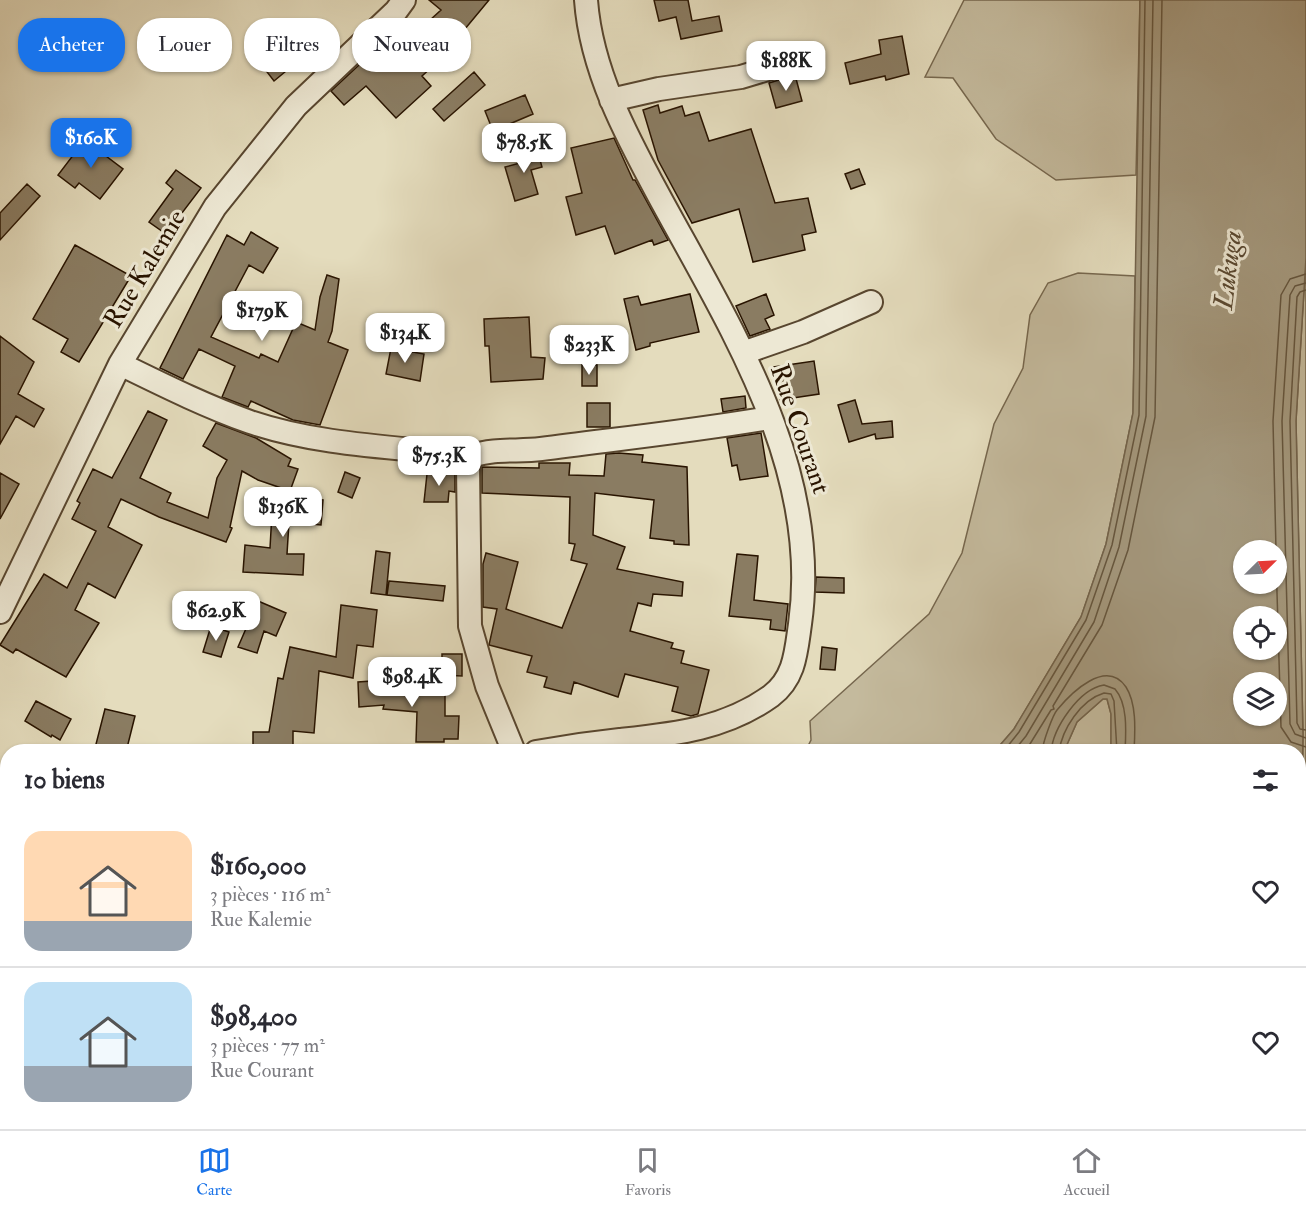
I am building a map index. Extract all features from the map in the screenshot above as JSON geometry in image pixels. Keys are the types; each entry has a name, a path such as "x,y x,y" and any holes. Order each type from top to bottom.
{"street":[{"name":"Rue Kalemie","path":"0,612 120,364 215,207 296,106 396,11 404,0"},
{"name":"Rue Courant","path":"586,0 594,51 611,99 638,158 743,353 789,471 799,511 804,595 793,671 774,694 746,712 711,727 677,734 599,744"},
{"path":"611,99 659,89 741,77 801,59"},
{"path":"743,353 803,332 871,302"},
{"path":"120,364 189,398 252,422 319,439 473,456 481,452 535,450 669,435 769,418"},
{"path":"473,456 468,466 470,626 487,686 511,744"}],"shaded area":[{"path":"964,0 1140,0 1136,175 1056,180 996,139 953,78 925,77"},
{"path":"1306,258 1306,744 1303,744 1296,421"},
{"path":"1078,273 1135,276 1133,413 1106,544 1081,617 1014,729 1001,744 809,744 811,740 810,721 929,614 962,553 994,424 1023,368 1030,315 1048,283"},
{"path":"1103,699 1107,699 1111,714 1111,744 1067,744 1077,722"}],"water":[{"name":"Lukuga","path":"1140,0 1306,0 1306,258 1296,421 1303,744 1111,744 1111,714 1107,699 1103,699 1077,722 1067,744 1001,744 1014,729 1081,617 1106,544 1133,413"}],"building":[{"path":"429,0 489,0 471,22 471,18 432,18 441,10"},
{"path":"654,0 688,0 692,21 719,16 722,31 681,39 676,17 659,21"},
{"path":"902,36 909,74 886,80 885,76 850,84 845,63 881,54 879,40"},
{"path":"267,72 285,72 274,81"},
{"path":"352,72 426,72 422,76 431,86 396,118 366,86 344,105 331,91"},
{"path":"474,72 485,85 444,121 433,109"},
{"path":"795,75 802,101 776,108 769,83"},
{"path":"525,95 533,114 493,131 485,111"},
{"path":"658,105 660,113 682,106 685,116 699,112 709,141 751,129 775,203 808,198 816,232 802,235 805,250 753,262 739,209 692,223 658,160 643,110"},
{"path":"87,137 105,150 102,153 123,169 100,199 79,183 75,188 58,175"},
{"path":"614,138 633,180 668,240 654,245 652,240 615,254 605,226 576,235 566,197 582,193 571,148"},
{"path":"536,146 542,167 531,170 538,194 515,201 505,167 520,163 516,152"},
{"path":"859,169 865,184 851,189 845,174"},
{"path":"176,170 201,188 166,234 149,222 173,189 166,183"},
{"path":"27,184 40,196 0,240 0,213"},
{"path":"251,232 278,248 263,273 249,265 211,337 259,358 261,354 278,362 296,322 315,330 320,297 327,275 339,279 332,331 328,342 348,350 320,425 293,420 251,401 248,407 222,397 235,366 199,349 183,379 160,368 227,235 244,245"},
{"path":"75,245 131,276 79,362 61,352 68,339 33,319"},
{"path":"690,294 699,332 650,343 650,346 636,350 624,299 638,296 641,305"},
{"path":"766,294 774,315 765,319 770,329 750,336 736,306"},
{"path":"529,317 531,357 545,358 543,379 491,382 489,346 485,346 484,319"},
{"path":"0,336 34,362 18,394 44,409 34,427 16,416 0,444"},
{"path":"391,348 424,354 420,381 386,374"},
{"path":"814,361 819,394 780,400 774,367"},
{"path":"582,365 597,365 597,386 582,386"},
{"path":"745,396 746,408 723,412 721,399"},
{"path":"855,400 862,424 892,421 893,437 876,439 875,434 849,442 838,405"},
{"path":"587,403 610,403 610,427 587,427"},
{"path":"148,411 167,420 140,478 171,493 167,502 208,518 217,478 227,460 203,446 216,423 256,438 291,459 288,466 298,469 290,491 258,480 242,471 230,527 232,528 226,542 159,517 121,499 108,527 142,545 115,598 88,583 75,610 99,623 66,677 16,649 13,653 0,645 44,574 67,588 96,531 72,519 80,503 77,501 93,469 112,478"},
{"path":"761,433 768,476 740,480 737,465 732,466 727,438"},
{"path":"606,454 643,455 642,462 687,467 689,545 650,538 654,500 595,493 593,535 625,547 617,569 683,582 682,596 653,594 651,606 638,603 630,631 673,643 671,648 684,651 681,663 709,670 698,714 691,716 672,711 678,687 625,674 618,697 574,682 571,694 544,687 547,677 527,672 532,656 489,645 497,609 483,607 483,564 486,553 518,562 506,609 562,628 587,564 571,560 575,544 569,543 570,497 482,493 482,467 539,468 539,463 570,463 569,475 604,476"},
{"path":"345,472 360,478 352,498 338,492"},
{"path":"0,473 19,484 0,519"},
{"path":"427,474 455,474 455,492 449,491 448,502 424,502"},
{"path":"278,496 323,500 321,525 289,522 287,554 304,554 303,575 243,572 245,545 270,548 272,513 277,514"},
{"path":"376,551 390,553 386,595 371,593"},
{"path":"737,554 758,556 754,600 788,604 785,631 770,629 771,620 729,616"},
{"path":"816,577 844,578 844,593 815,592"},
{"path":"389,581 445,586 443,601 387,595"},
{"path":"258,601 286,613 276,636 264,631 257,653 238,647"},
{"path":"341,605 377,610 373,647 357,645 353,678 319,671 314,733 293,731 293,744 253,744 253,732 269,732 278,678 283,679 290,647 336,657"},
{"path":"211,626 229,632 221,657 203,652"},
{"path":"822,647 837,649 835,670 820,669"},
{"path":"442,654 462,654 462,676 442,675"},
{"path":"386,680 406,682 405,693 445,694 445,716 459,716 458,739 444,739 444,742 416,742 417,712 383,709 384,705 359,707 358,682"},
{"path":"36,701 71,719 60,740 25,721"},
{"path":"105,709 135,716 128,744 96,744"}]}
